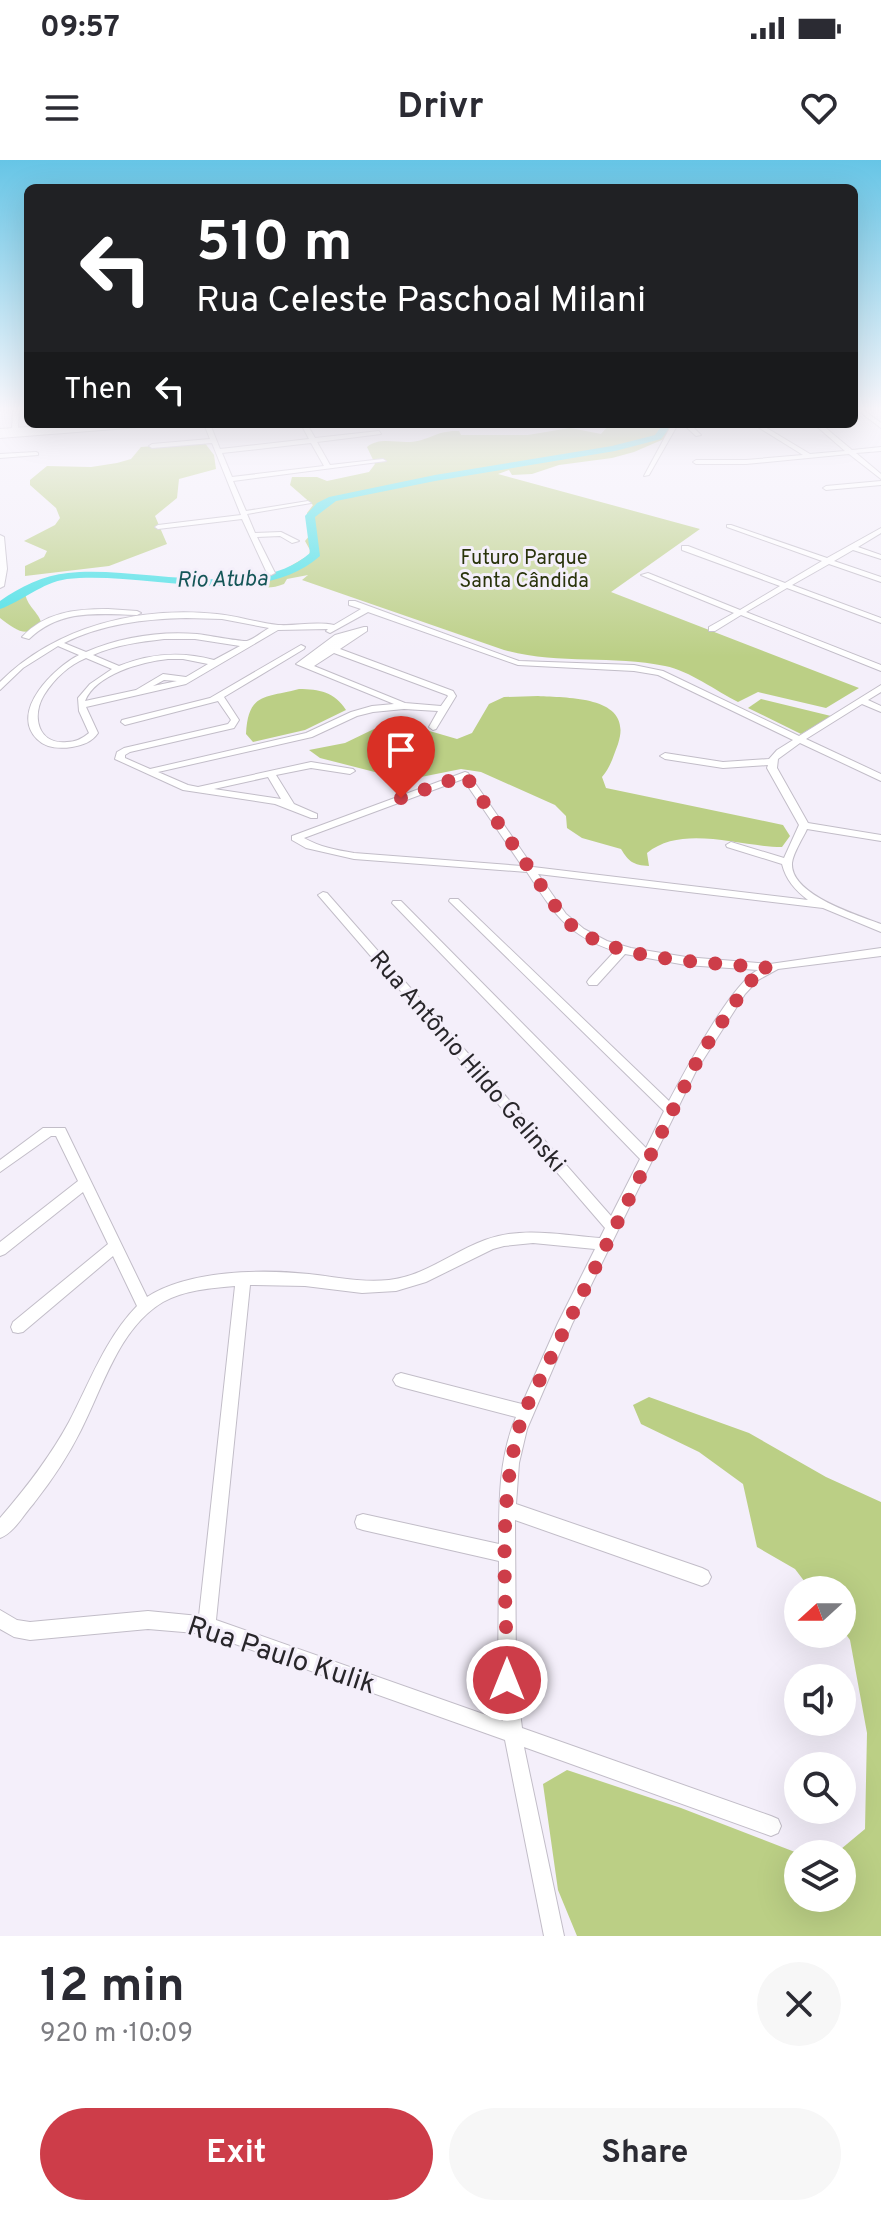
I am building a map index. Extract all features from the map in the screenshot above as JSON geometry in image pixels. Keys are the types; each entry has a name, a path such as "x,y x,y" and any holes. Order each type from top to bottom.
{"street":[{"path":"236,492 271,573"},
{"path":"158,527 308,503"},
{"path":"729,526 881,580"},
{"path":"712,629 881,530"},
{"path":"252,535 281,534 295,541"},
{"path":"0,537 0,586"},
{"path":"852,547 881,557"},
{"path":"685,548 881,621"},
{"path":"645,575 881,668"},
{"path":"352,603 518,663 652,671 881,778"},
{"path":"304,666 331,648 367,609"},
{"path":"26,637 32,630 62,615 117,612 216,617 342,634 364,629 385,615"},
{"path":"90,630 117,612"},
{"path":"0,687 25,662 58,643 90,630 160,616"},
{"path":"81,705 138,694 160,678 189,679 277,627"},
{"path":"215,663 166,656 145,659 119,669 88,690 81,705 94,733 92,737 59,747 43,742 34,717 40,695 54,677 86,656 127,641 160,636 203,636 248,645"},
{"path":"58,643 119,669"},
{"path":"125,722 196,706 220,697 301,647"},
{"path":"331,648 448,692 452,696 433,727"},
{"path":"284,658 404,706"},
{"path":"512,672 518,663"},
{"path":"881,688 777,754 772,762 777,781 799,811 804,825 787,862 788,873 797,885 824,905 881,928"},
{"path":"220,697 235,720 231,726 120,754 122,761 196,790 289,804 314,816"},
{"path":"861,700 881,709"},
{"path":"148,772 309,735 361,712 404,706 444,709"},
{"path":"665,756 723,765 772,762"},
{"path":"196,790 311,765 350,771"},
{"path":"270,773 289,804"},
{"path":"824,905 530,870 341,853 308,847 296,838 465,775 530,870 571,926 588,938 621,951 769,968 881,952"},
{"path":"804,825 881,838"},
{"path":"731,845 787,862"},
{"name":"Rua Antônio Hildo Gelinski","path":"323,895 613,1228"},
{"path":"454,901 671,1110"},
{"path":"397,903 647,1158"},
{"path":"593,982 621,951"},
{"path":"554,1936 512,1731 507,1680 507,1509 511,1463 524,1412 671,1110 722,1018 748,983 769,968"},
{"path":"0,1167 43,1134 55,1130 63,1134 145,1307"},
{"path":"0,1250 86,1182"},
{"path":"0,1530 60,1452 107,1360 145,1307 168,1293 183,1288 243,1281 290,1279 394,1286 417,1280 477,1249 505,1240 531,1237 605,1244"},
{"path":"18,1327 116,1245"},
{"path":"207,1625 243,1281"},
{"path":"401,1380 524,1412"},
{"path":"507,1509 702,1577"},
{"path":"363,1522 507,1554"},
{"name":"Rua Paulo Kulik","path":"0,1619 14,1628 30,1631 148,1620 207,1625 512,1731 771,1826"}],"green space":[{"path":"38,492 178,492 177,498 155,516 167,544 109,566 25,576 25,566 44,557 47,551 24,541 55,525 60,518 56,508"},
{"name":"Futuro Parque Santa Cândida","path":"298,492 564,492 700,529 611,592 859,688 826,708 758,692 738,702 693,677 665,666 544,657 504,650 302,580 308,575 287,579 284,584 268,588 244,581 279,573 309,555 305,541 310,535 307,513 313,505"},
{"path":"25,591 42,625 25,632 0,618 0,604"},
{"path":"299,689 326,693 337,699 346,710 305,730 253,742 246,734 247,720 255,704 268,696"},
{"path":"504,697 582,699 608,708 617,717 620,728 618,744 602,777 606,788 783,825 790,836 782,847 712,839 677,840 661,844 647,853 649,866 639,865 629,860 621,849 582,838 567,828 566,816 555,805 481,772 461,769 406,780 320,758 309,750 345,743 391,724 409,725 457,739 472,733 489,704"},
{"path":"761,699 831,716 801,734 748,708"},
{"path":"649,1397 749,1433 826,1477 881,1502 881,1936 577,1936 558,1890 543,1784 567,1770 681,1808 784,1848 784,1912 856,1912 856,1840 852,1840 865,1829 867,1733 851,1648 856,1648 856,1576 800,1576 795,1569 757,1547 743,1484 699,1452 641,1424 633,1405"}],"waterway":[{"name":"Rio Atuba","path":"0,606 32,587 67,576 238,581 272,577 299,569 316,554 310,516 333,499 368,492"}],"route":[{"path":"401,798 465,775 562,916 579,933 598,943 621,951 769,968 748,983 700,1055 565,1323 524,1412 508,1485 507,1680"}]}
